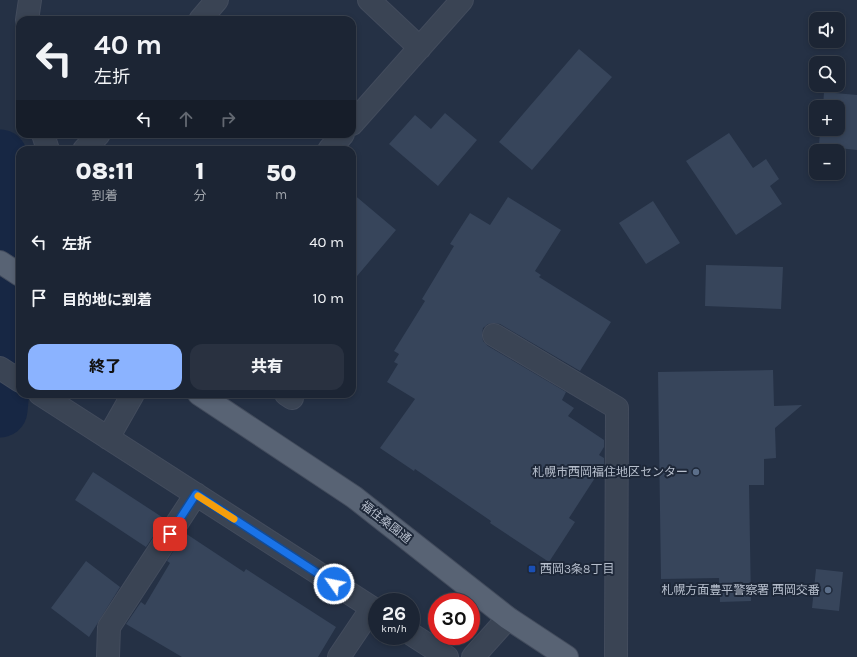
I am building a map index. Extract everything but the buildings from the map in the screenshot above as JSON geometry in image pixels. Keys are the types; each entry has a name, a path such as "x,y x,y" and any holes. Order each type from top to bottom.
{"main road":[{"path":"0,262 16,272"},
{"name":"福住桑園通","path":"205,398 354,497 508,618 567,657"}],"street":[{"path":"28,16 30,0"},
{"path":"204,16 218,0"},
{"path":"369,0 420,48"},
{"path":"356,120 462,0"},
{"path":"88,146 95,138"},
{"path":"332,146 340,138"},
{"path":"494,335 618,408 616,657"},
{"path":"0,368 16,378"},
{"path":"46,398 368,606"},
{"path":"108,438 131,398"},
{"path":"108,657 110,628 196,494"},
{"path":"339,657 368,618"},
{"path":"472,657 508,618"},
{"path":"420,640 447,657"}],"waterway":[{"path":"0,157 16,219"},
{"path":"0,410 16,247"}],"slow traffic":[{"path":"198,496 234,519"}],"place":[{"name":"札幌市西岡福住地区センター","path":"696,472"},
{"name":"西岡3条8丁目","path":"532,569"},
{"name":"札幌方面豊平警察署 西岡交番","path":"828,590"}],"route":[{"path":"170,534 196,494 334,584"}]}
